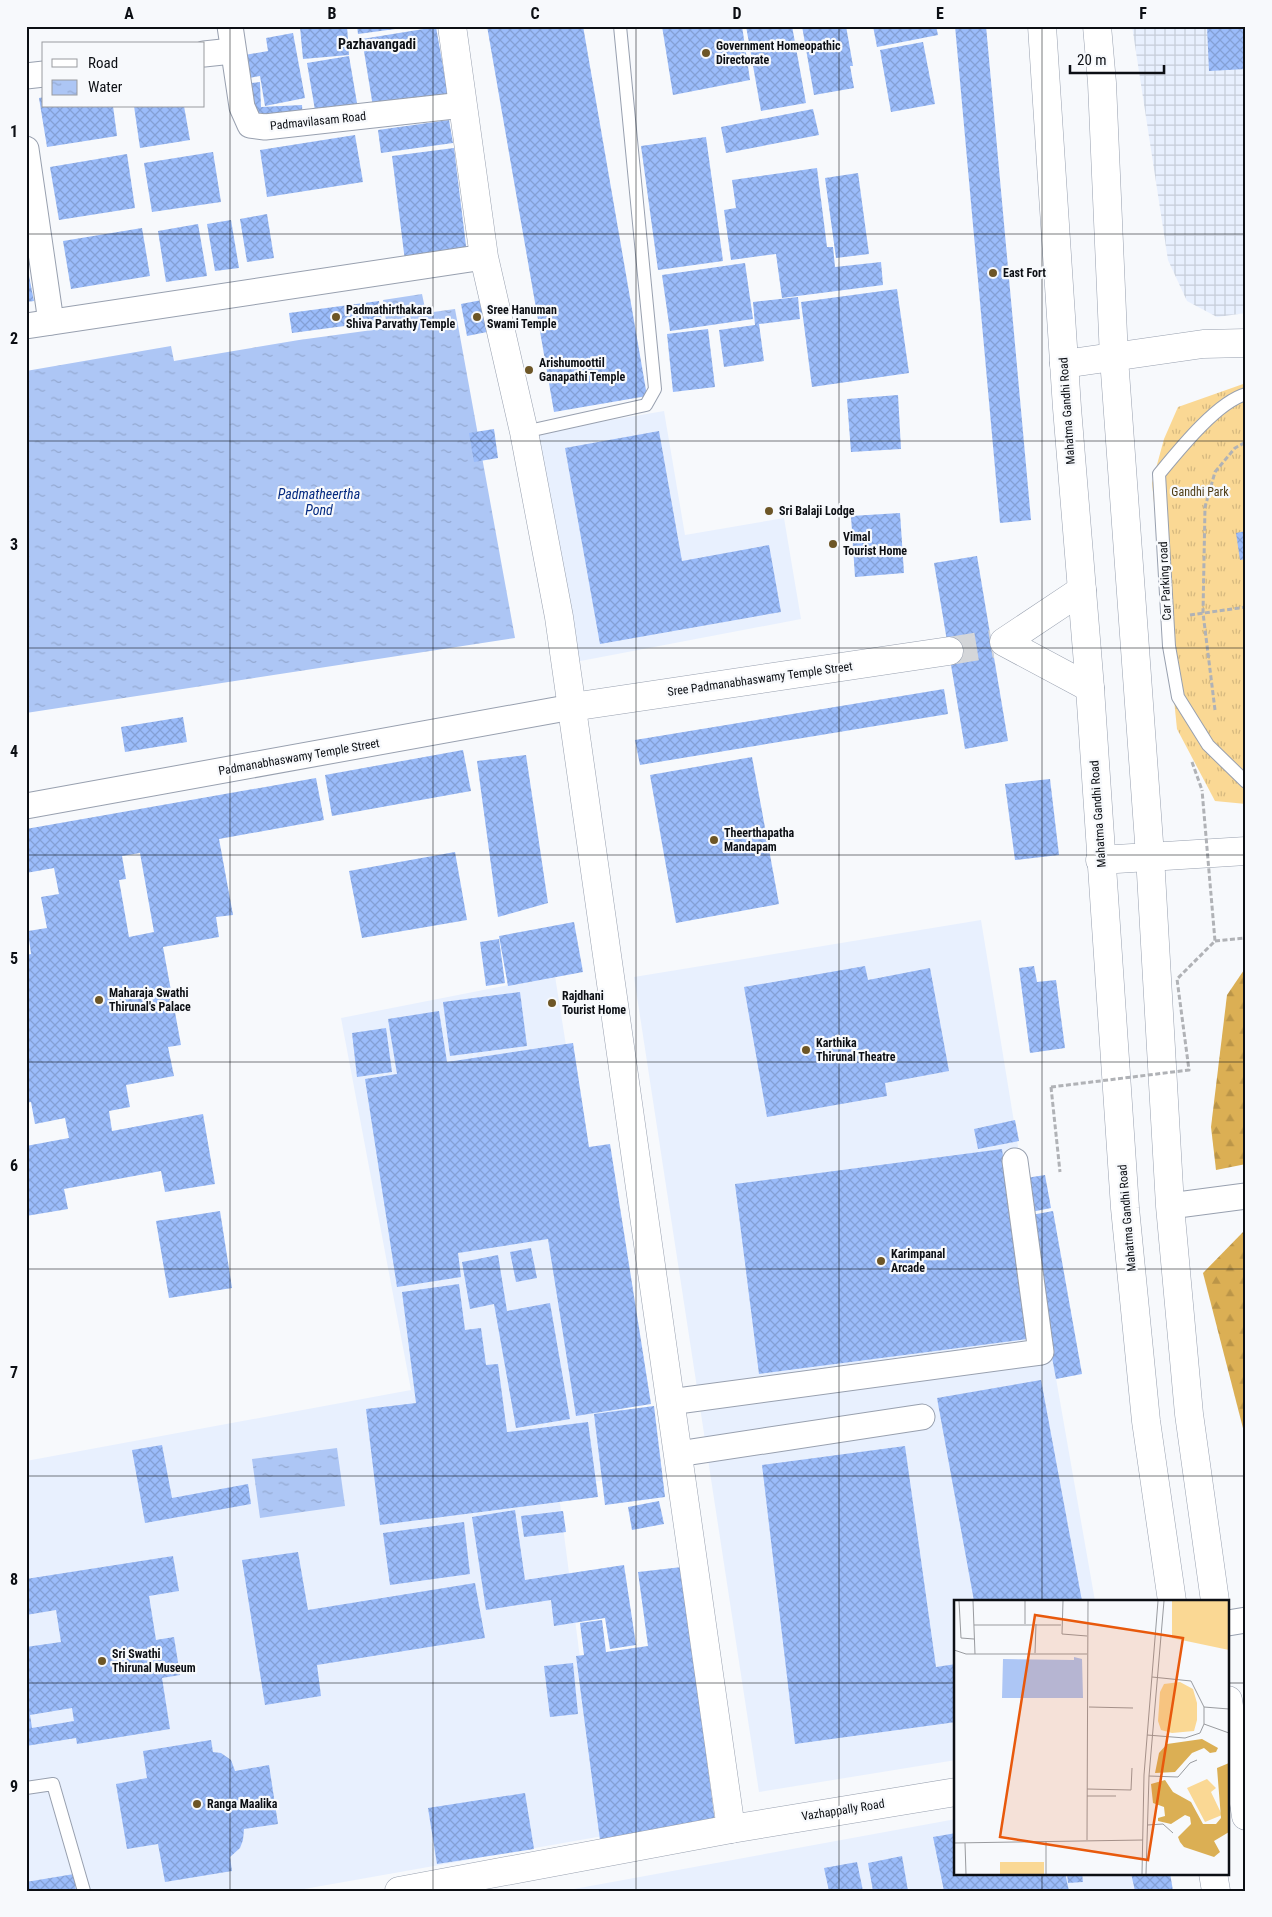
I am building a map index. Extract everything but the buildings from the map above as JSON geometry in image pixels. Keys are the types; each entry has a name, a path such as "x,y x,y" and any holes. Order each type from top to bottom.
{"main road":[{"path":"452,26 484,257 524,432 559,617 731,1829"},
{"name":"Mahatma Gandhi Road","path":"1042,26 1064,364 1090,688 1100,860 1129,1246 1146,1421 1172,1600"},
{"path":"1097,26 1102,82 1114,358 1150,856 1170,1206 1189,1414 1215,1600"},
{"path":"1064,364 1204,344 1246,343"},
{"path":"1082,590 998,643 1090,688"},
{"name":"Sree Padmanabhaswamy Temple Street","path":"572,707 948,651"},
{"path":"1100,860 1246,851"},
{"path":"1230,1731 1231,1747 1246,1816"},
{"name":"Vazhappally Road","path":"399,1891 731,1829 954,1792"},
{"path":"1213,1874 1216,1891"}],"street":[{"name":"Padmavilasam Road","path":"230,26 232,51 242,107 250,125 265,127 463,105"},
{"path":"205,54 232,51"},
{"path":"26,76 42,74"},
{"path":"26,149 51,322"},
{"path":"26,326 484,257"},
{"name":"Padmanabhaswamy Temple Street","path":"26,806 572,707"},
{"path":"670,1402 1041,1352 1015,1161"},
{"path":"1170,1206 1246,1196"},
{"path":"678,1454 922,1417"},
{"path":"1230,1623 1246,1620"}],"lane":[{"path":"524,432 646,404 655,389 620,26"},
{"name":"Car Parking road","path":"1246,394 1236,397 1195,431 1159,474 1169,646 1178,697 1208,744 1246,782"},
{"path":"26,1788 53,1784 84,1891"}],"path":[{"path":"1217,715 1214,707 1203,613 1205,507 1215,472 1235,448 1246,442"},
{"path":"1190,756 1202,790 1215,941"},
{"path":"1060,1172 1051,1088 1189,1070 1177,979 1215,941 1246,938"}],"shaded area":[{"path":"1132,26 1246,26 1246,313 1217,317 1187,301 1168,260"},
{"path":"664,411 685,535 784,518 801,619 570,663 534,433"},
{"path":"981,920 1054,1367 1095,1600 954,1600 954,1760 759,1792 634,977"},
{"path":"555,976 634,1475 558,1488 603,1836 293,1891 26,1891 26,1461 411,1390 341,1018"},
{"path":"954,1819 954,1874 1162,1874 1163,1891 563,1891"}],"green space":[{"name":"Gandhi Park","path":"1246,383 1246,804 1215,801 1177,729 1152,483 1164,439 1178,407"},
{"path":"1246,967 1246,1164 1216,1170 1211,1127 1227,995"},
{"path":"1246,1231 1246,1432 1244,1432 1203,1273"}],"water":[{"name":"Padmatheertha Pond","path":"422,294 426,313 455,309 515,638 26,713 26,371 171,346 174,361 299,340 387,328 383,300"},
{"path":"337,1448 345,1506 260,1518 252,1459"}],"tunnel":[{"path":"949,651 992,644"}],"place":[{"name":"Government Homeopathic Directorate","path":"706,53"},
{"name":"East Fort","path":"993,273"},
{"name":"Padmathirthakara Shiva Parvathy Temple","path":"336,317"},
{"name":"Sree Hanuman Swami Temple","path":"477,317"},
{"name":"Arishumoottil Ganapathi Temple","path":"529,370"},
{"name":"Sri Balaji Lodge","path":"769,511"},
{"name":"Vimal Tourist Home","path":"833,544"},
{"name":"Theerthapatha Mandapam","path":"714,840"},
{"name":"Maharaja Swathi Thirunal's Palace","path":"99,1000"},
{"name":"Rajdhani Tourist Home","path":"552,1003"},
{"name":"Karthika Thirunal Theatre","path":"806,1050"},
{"name":"Karimpanal Arcade","path":"881,1261"},
{"name":"Sri Swathi Thirunal Museum","path":"102,1661"},
{"name":"Ranga Maalika","path":"197,1804"}],"district":[{"name":"Pazhavangadi","path":"377,44"}]}
